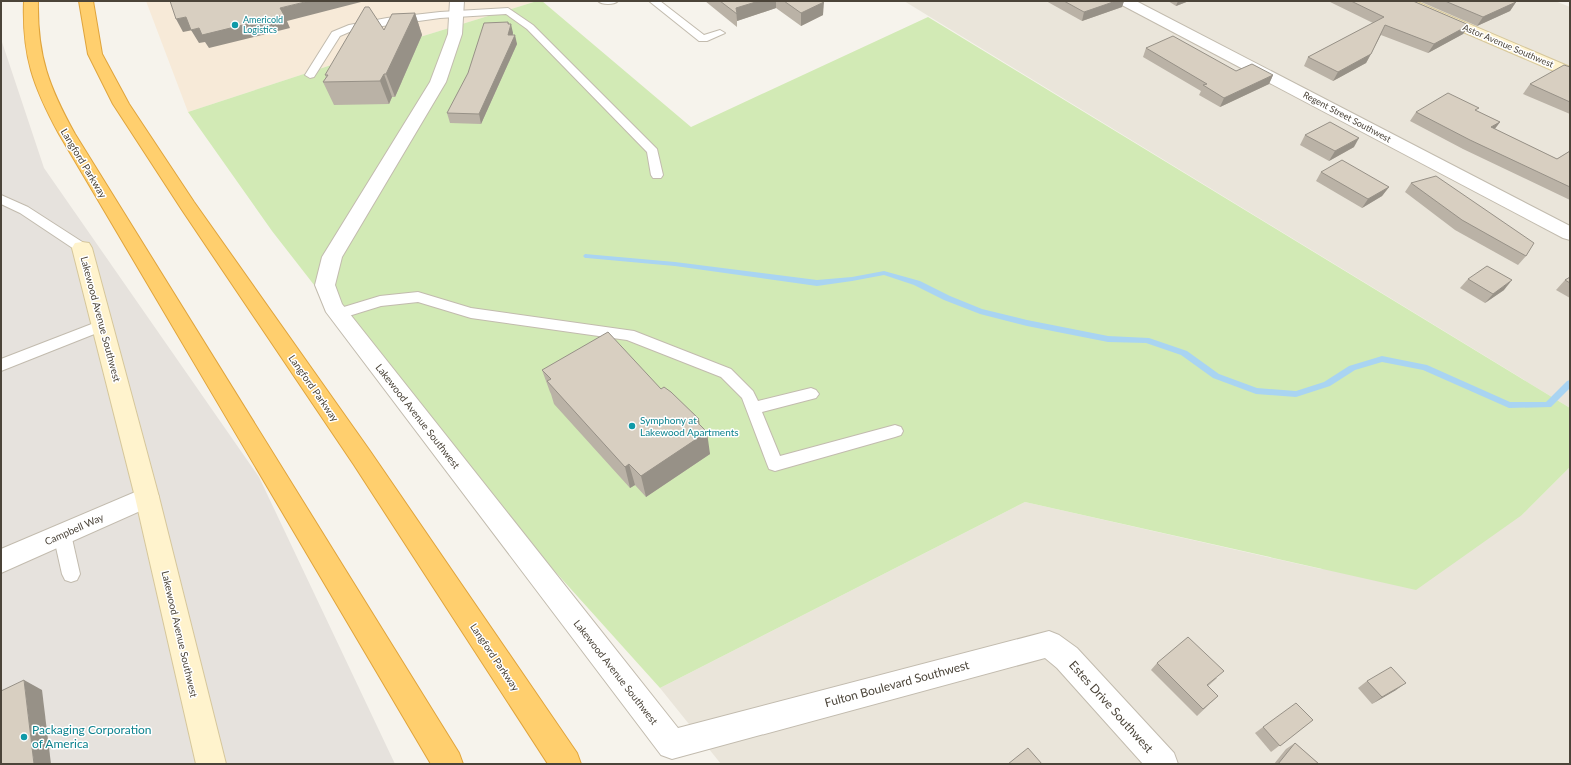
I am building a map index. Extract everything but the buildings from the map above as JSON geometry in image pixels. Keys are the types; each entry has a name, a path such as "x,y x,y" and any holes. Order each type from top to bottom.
{"highway":[{"name":"Langford Parkway","path":"31,1 29,26 34,61 44,94 66,134 448,764"},
{"name":"Langford Parkway","path":"86,1 95,54 121,104 193,212 362,458 566,764"}],"street":[{"name":"Regent Street Southwest","path":"1125,1 1570,234"},
{"name":"Astor Avenue Southwest","path":"1403,1 1570,73"},
{"name":"Lakewood Avenue Southwest","path":"457,7 455,34 438,82 332,257 325,285 333,307 672,744 734,728"},
{"name":"Lakewood Avenue Southwest","path":"82,248 147,497 211,764"},
{"name":"Campbell Way","path":"1,561 147,497"},
{"name":"Fulton Boulevard Southwest","path":"734,728 1049,644 1059,651"},
{"name":"Estes Drive Southwest","path":"1059,651 1068,658 1163,764"}],"lane":[{"path":"603,1 613,1"},
{"path":"654,1 703,39 720,33"},
{"path":"310,75 336,34 352,27 457,7 508,11 530,27 654,151 657,175"},
{"path":"1,199 24,210 82,248"},
{"path":"339,314 380,301 418,297 471,313 629,334 726,374 748,395 775,464 895,431"},
{"path":"1,365 102,325"},
{"path":"753,408 811,394"},
{"path":"62,534 71,574"}],"shaded area":[{"path":"146,1 537,1 368,53 188,112"},
{"path":"904,1 1555,1 1570,7 1570,408"},
{"path":"1,39 44,168 259,477 395,764 1,764"},
{"path":"1570,467 1570,764 721,764 660,688 1025,502 1321,569 1522,515"}],"green space":[{"path":"537,1 542,1 691,127 928,17 1570,408 1570,467 1522,515 1416,590 1025,502 660,688 424,426 272,231 188,112 368,53"}],"waterway":[{"path":"587,256 675,264 817,283 852,279 884,273 917,283 947,298 980,311 1027,323 1108,339 1146,340 1184,353 1216,376 1256,391 1296,394 1327,384 1352,368 1382,359 1424,367 1509,405 1548,405 1570,383"}],"place":[{"name":"Americold Logistics","path":"235,25"},
{"name":"Symphony at Lakewood Apartments","path":"632,426"},
{"name":"Packaging Corporation of America","path":"24,737"}]}
